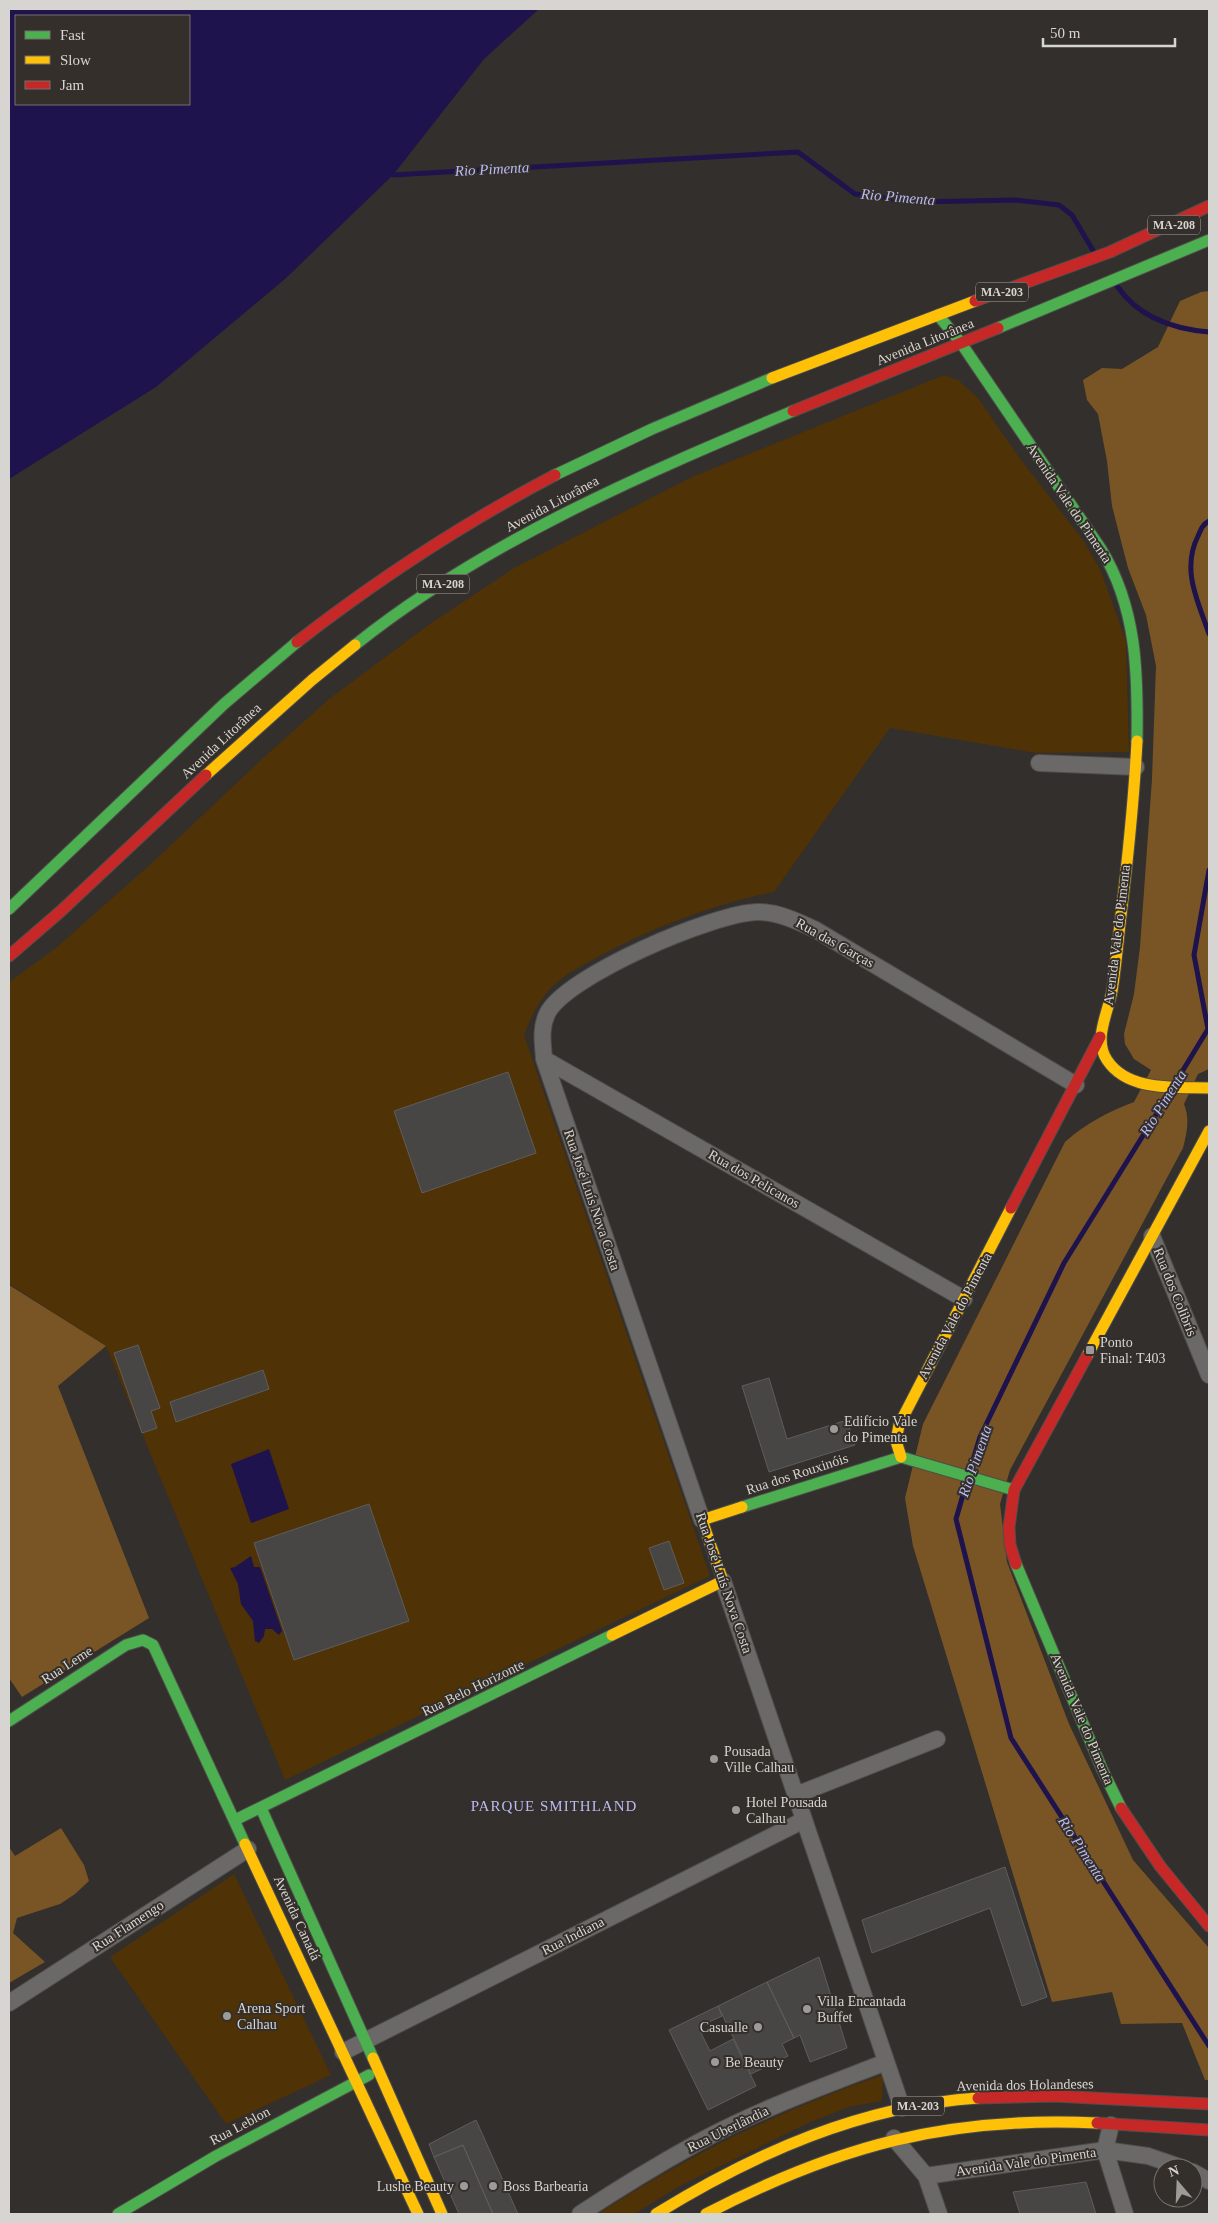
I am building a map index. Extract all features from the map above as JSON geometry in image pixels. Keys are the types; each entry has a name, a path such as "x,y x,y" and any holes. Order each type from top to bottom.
{"main road":[{"name":"Avenida Litorânea","path":"9,909 253,678 334,612 415,555 545,480 673,420 795,370 938,315 1067,270 1138,241 1209,206"},
{"name":"Avenida Litorânea","path":"9,956 78,896 257,727 321,671 422,597 476,562 537,528 666,464 1209,240"},
{"name":"Avenida Vale do Pimenta","path":"901,1457 896,1441 899,1425 1100,1037 1111,996 1136,767 1136,664 1134,644 1125,600 1113,569 961,343 938,315"},
{"path":"1100,1037 1104,1056 1101,1070 1141,1083 1206,1087"},
{"name":"Avenida Vale do Pimenta","path":"1076,1085 1101,1070"},
{"name":"Avenida Vale do Pimenta","path":"1209,1131 1014,1490 1008,1524 1012,1553 1102,1769 1122,1811 1140,1838 1209,1926"},
{"path":"901,1457 1014,1490"},
{"name":"Rua dos Rouxinóis","path":"702,1520 901,1457"},
{"name":"Rua José Luís Nova Costa","path":"702,1520 723,1581"},
{"name":"Rua Belo Horizonte","path":"235,1820 723,1581"},
{"name":"Avenida Canadá","path":"143,1640 153,1645 157,1651 418,2214"},
{"name":"Rua Leme","path":"9,1721 126,1645 143,1640"},
{"name":"Avenida Canadá","path":"262,1808 442,2214"},
{"name":"Rua Leblon","path":"118,2214 216,2156 378,2070"},
{"name":"Avenida dos Holandeses","path":"656,2214 759,2155 794,2140 852,2121 902,2108 958,2101 1034,2097 1206,2103"},
{"name":"MA-203","path":"706,2214 786,2174 838,2154 894,2138 980,2125 1044,2123 1206,2130"}],"street":[{"path":"1039,763 1136,767"},
{"name":"Rua das Garças","path":"544,1059 542,1032 547,1013 562,994 596,971 637,952 698,927 739,913 759,912 776,914 816,930 1076,1085"},
{"name":"Rua dos Pelicanos","path":"544,1059 964,1299"},
{"name":"Rua José Luís Nova Costa","path":"544,1059 702,1520"},
{"name":"Rua dos Colibrís","path":"1152,1236 1209,1375"},
{"path":"1193,1335 1209,1336"},
{"name":"Rua José Luís Nova Costa","path":"723,1581 902,2108"},
{"path":"796,1795 937,1739"},
{"name":"Rua Indiana","path":"343,2052 804,1820"},
{"name":"Rua Flamengo","path":"9,2003 248,1849"},
{"name":"Rua Uberlândia","path":"580,2214 644,2173 698,2142 804,2094 886,2062"},
{"path":"1111,2125 1105,2150 1125,2214"},
{"path":"894,2138 926,2176 939,2214"},
{"name":"Avenida Vale do Pimenta","path":"926,2176 1105,2150 1154,2158"}],"shaded area":[{"path":"9,9 539,9 484,59 393,175 285,279 156,387 9,479"},
{"path":"1209,291 1209,1069 1198,1074 1184,1104 1187,1131 1183,1148 1010,1470 1000,1504 1007,1562 1069,1724 1133,1860 1209,1948 1209,2080 1205,2080 1182,2023 1121,2024 1112,1992 1052,2002 913,1546 905,1498 923,1424 1065,1142 1081,1129 1098,1119 1134,1102 1151,1070 1134,1059 1125,1044 1124,1034 1134,994 1140,947 1152,779 1156,666 1146,615 1128,568 1112,506 1107,461 1098,414 1087,400 1083,380 1102,368 1122,369 1158,347 1180,301 1201,292"},
{"path":"944,375 958,380 978,398 1018,456 1083,540 1100,569 1126,641 1129,752 1036,753 890,728 774,892 706,910 640,936 574,970 548,991 536,1009 524,1035 710,1576 285,1780 106,1346 9,1284 9,982 57,947 154,861 329,699 427,626 514,568 692,477"},
{"path":"9,1285 106,1346 58,1386 149,1618 22,1697 9,1678"},
{"path":"269,1449 289,1509 251,1523 231,1464"},
{"path":"251,1556 254,1567 260,1567 282,1631 279,1635 272,1629 265,1629 264,1636 259,1643 255,1641 253,1621 241,1604 238,1584 230,1568 235,1567"},
{"path":"61,1828 84,1865 89,1881 60,1904 17,1918 13,1933 45,1962 9,1983 9,1847 15,1856"},
{"name":"Arena Sport Calhau","path":"234,1874 331,2075 226,2124 110,1957"},
{"path":"883,2075 882,2101 849,2107 806,2124 680,2186 634,2214 598,2214 701,2153 808,2103"}],"building":[{"path":"508,1072 536,1153 422,1193 394,1111"},
{"path":"138,1345 160,1408 151,1411 157,1428 142,1433 114,1353"},
{"path":"263,1370 269,1389 176,1422 170,1402"},
{"name":"Edifício Vale do Pimenta","path":"769,1378 787,1439 847,1420 855,1445 769,1472 742,1386"},
{"path":"369,1504 409,1621 294,1660 254,1543"},
{"path":"669,1541 684,1583 664,1590 649,1548"},
{"path":"1005,1867 1047,1997 1022,2006 990,1908 872,1953 862,1920"},
{"name":"Villa Encantada Buffet","path":"819,1957 847,2048 810,2062 800,2035 794,2038 767,1982"},
{"name":"Casualle","path":"767,1982 794,2038 782,2044 788,2056 751,2074 718,2006"},
{"name":"Be Beauty","path":"718,2006 722,2016 698,2027 710,2051 733,2039 756,2086 708,2110 669,2030"},
{"name":"Boss Barbearia","path":"476,2120 518,2214 493,2214 463,2145 434,2157 429,2144"},
{"name":"Lushe Beauty","path":"463,2145 493,2214 459,2214 434,2157"},
{"path":"1086,2182 1096,2214 1020,2214 1013,2192"}],"waterway":[{"name":"Rio Pimenta","path":"393,175 798,152 855,194 915,202 1016,200 1059,205 1072,215 1094,252"},
{"name":"Rio Pimenta","path":"1117,286 1135,306 1146,313 1183,328 1209,332"},
{"name":"Rio Pimenta","path":"1209,521 1200,531 1193,549 1191,561 1193,585 1209,634"},
{"name":"Rio Pimenta","path":"1177,1080 1208,1029 1194,955 1209,870"},
{"name":"Rio Pimenta","path":"970,1470 980,1437 1064,1263 1170,1092"},
{"name":"Rio Pimenta","path":"967,1481 956,1519 1011,1738 1209,2046"}],"traffic: fast":[{"path":"998,328 1209,240"},
{"path":"938,315 961,343 1101,549 1113,571 1122,594 1133,642 1136,666 1137,741"},
{"path":"555,475 652,429 772,378"},
{"path":"355,645 405,608 511,542 622,486 793,411"},
{"path":"9,909 224,704 297,642"},
{"path":"901,1457 1014,1490"},
{"path":"742,1507 901,1457"},
{"path":"1016,1564 1102,1769 1121,1808"},
{"path":"235,1820 612,1635"},
{"path":"9,1721 126,1645 143,1640 153,1645 245,1844"},
{"path":"261,1808 373,2058"},
{"path":"118,2214 216,2156 369,2075"}],"traffic: slow":[{"path":"772,378 975,301"},
{"path":"206,775 312,680 355,645"},
{"path":"1137,741 1115,972 1101,1035 1101,1043 1107,1060 1127,1078 1153,1086 1209,1088"},
{"path":"1087,1356 1209,1131"},
{"path":"901,1457 896,1441 899,1425 1011,1208"},
{"path":"612,1635 723,1581 702,1520 742,1507"},
{"path":"245,1844 418,2214"},
{"path":"373,2058 442,2214"},
{"path":"656,2214 732,2171 810,2136 892,2111 978,2098"},
{"path":"706,2214 754,2190 801,2170 848,2153 895,2140 942,2131 991,2125 1043,2122 1097,2123"}],"traffic: jam":[{"path":"975,301 1110,252 1209,206"},
{"path":"793,411 998,328"},
{"path":"297,642 359,596 422,553 488,512 555,475"},
{"path":"9,956 61,911 206,775"},
{"path":"1011,1208 1100,1037"},
{"path":"1016,1564 1010,1545 1009,1527 1014,1490 1087,1356"},
{"path":"1121,1808 1160,1866 1209,1926"},
{"path":"978,2098 1054,2096 1209,2104"},
{"path":"1097,2123 1209,2130"}],"place":[{"name":"Ponto Final: T403","path":"1090,1350"},
{"name":"Edifício Vale do Pimenta","path":"834,1429"},
{"name":"Pousada Ville Calhau","path":"714,1759"},
{"name":"Hotel Pousada Calhau","path":"736,1810"},
{"name":"Villa Encantada Buffet","path":"807,2009"},
{"name":"Arena Sport Calhau","path":"227,2016"},
{"name":"Casualle","path":"758,2027"},
{"name":"Be Beauty","path":"715,2062"},
{"name":"Lushe Beauty","path":"464,2186"},
{"name":"Boss Barbearia","path":"493,2186"}],"district":[{"name":"PARQUE SMITHLAND","path":"554,1806"}]}
